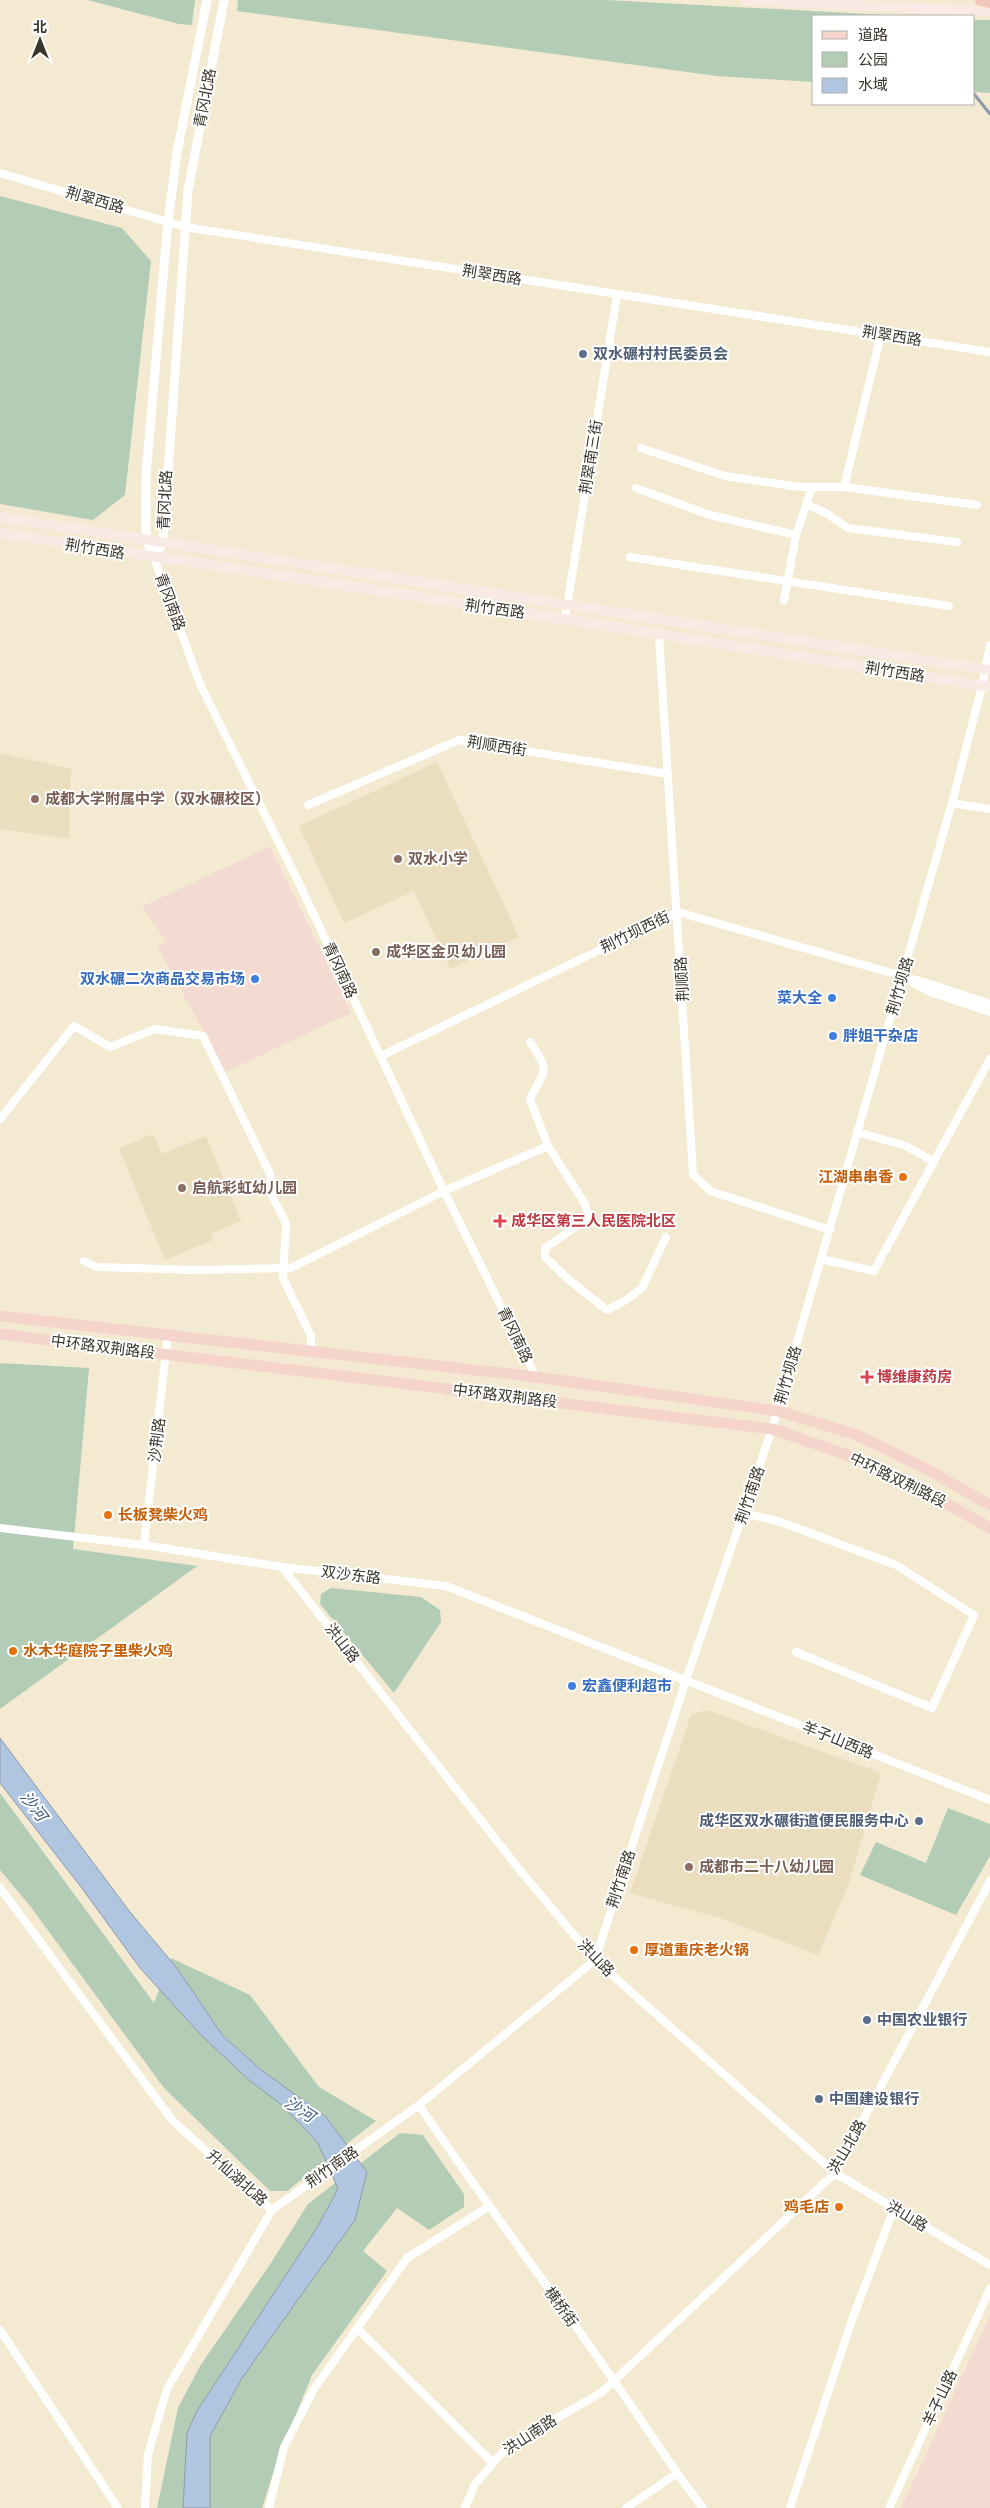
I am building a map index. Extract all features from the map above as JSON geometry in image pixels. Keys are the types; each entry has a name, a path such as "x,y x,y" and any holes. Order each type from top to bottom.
{"highway":[{"path":"981,0 990,2"}],"main road":[{"path":"745,0 990,12"},
{"name":"荆竹西路","path":"0,517 988,669"},
{"name":"荆竹西路","path":"0,533 154,558 564,619 659,636 986,687"},
{"name":"中环路双荆路段","path":"0,1316 536,1377 778,1411 854,1434 921,1466 990,1505"},
{"name":"中环路双荆路段","path":"0,1334 772,1429 845,1454 931,1495 990,1528"}],"street":[{"name":"青冈北路","path":"154,558 146,539 146,475 168,221 176,153 207,0"},
{"name":"青冈北路","path":"154,558 163,542 188,191 224,0"},
{"name":"荆翠西路","path":"0,173 185,227 990,352"},
{"name":"荆翠南三街","path":"564,619 618,295"},
{"path":"844,487 881,334"},
{"path":"641,448 725,476 812,487 844,487 977,505"},
{"path":"784,600 796,535 812,487"},
{"path":"636,488 710,516 796,535"},
{"path":"806,504 826,513 848,528 957,542"},
{"path":"630,557 949,606"},
{"name":"青冈南路","path":"154,558 200,684 381,1056 444,1191 536,1377"},
{"name":"荆顺路","path":"659,636 678,912 693,1174 710,1191 830,1230"},
{"name":"荆竹坝路","path":"778,1411 986,687 990,645"},
{"name":"荆顺西街","path":"308,805 459,740 668,774"},
{"path":"952,803 990,809"},
{"name":"荆竹坝西街","path":"381,1056 678,912 903,978"},
{"path":"903,978 930,984 990,1004"},
{"path":"903,978 930,992 990,1012"},
{"path":"0,1119 74,1026 110,1047 155,1029 203,1036 270,1174 272,1196 286,1223 283,1278 311,1336 311,1352"},
{"path":"530,1042 544,1061 544,1076 530,1099 548,1146 585,1204 589,1218 545,1248 545,1257 569,1280 606,1310 626,1300 642,1288 666,1237"},
{"path":"821,1259 874,1271 990,1059"},
{"path":"857,1132 906,1146 934,1162"},
{"path":"84,1261 96,1267 196,1270 291,1268 444,1191 548,1146"},
{"name":"沙荆路","path":"144,1545 168,1334"},
{"name":"荆竹南路","path":"272,2210 419,2106 595,1960 686,1680 778,1411"},
{"path":"744,1514 778,1522 896,1565 974,1615 932,1708 796,1652"},
{"name":"双沙东路","path":"0,1528 144,1545 282,1566 446,1586 686,1680"},
{"name":"洪山路","path":"282,1566 519,1869 595,1960 835,2173 990,2265"},
{"name":"羊子山西路","path":"686,1680 990,1800"},
{"name":"洪山北路","path":"614,2381 835,2173 990,1881"},
{"name":"升仙湖北路","path":"0,1888 173,2121 272,2210 167,2389 148,2454 145,2508"},
{"name":"横桥街","path":"419,2106 488,2207 614,2381 676,2474 703,2508"},
{"path":"269,2508 284,2447 314,2389 357,2328 408,2258 488,2207"},
{"path":"790,2508 851,2323 894,2208"},
{"name":"羊子山路","path":"889,2508 990,2289"},
{"path":"357,2328 493,2463"},
{"path":"0,2330 118,2508"},
{"name":"洪山南路","path":"465,2508 475,2484 507,2447 602,2392 614,2381"},
{"path":"626,2508 676,2474"}],"shaded area":[{"name":"成都大学附属中学（双水碾校区）","path":"0,753 71,769 69,839 0,829"},
{"name":"双水小学","path":"437,762 519,937 450,969 414,891 344,923 299,826"},
{"name":"双水碾二次商品交易市场","path":"270,846 351,1013 226,1072 157,946 167,942 142,907"},
{"name":"启航彩虹幼儿园","path":"153,1134 162,1154 206,1136 241,1221 210,1234 213,1240 165,1260 119,1148"},
{"path":"707,1710 881,1773 849,1883 818,1955 720,1918 630,1893 691,1715"},
{"path":"990,2315 990,2508 901,2508"}],"green space":[{"path":"87,0 195,0 192,25 179,24"},
{"path":"238,0 606,0 886,15 812,15 812,82 717,76 237,11"},
{"path":"975,20 990,20 990,93 975,92"},
{"path":"0,196 122,228 151,261 125,495 93,520 0,504"},
{"path":"0,1363 89,1368 73,1549 197,1566 0,1709"},
{"path":"331,1588 421,1597 440,1610 441,1622 394,1693 320,1604 321,1594"},
{"path":"0,1793 154,2003 171,1958 250,1995 319,2087 376,2121 287,2191 270,2191 164,2088 30,1906 0,1870"},
{"path":"948,1808 990,1824 990,1856 956,1915 860,1875 876,1842 926,1863"},
{"path":"400,2133 423,2135 464,2194 464,2207 429,2230 397,2208 363,2251 387,2271 312,2375 278,2458 262,2508 157,2508 178,2408 200,2366 269,2266 308,2204"}],"water":[{"name":"沙河","path":"0,1738 130,1912 176,1967 223,2036 260,2069 326,2117 367,2172 355,2220 242,2378 210,2436 210,2508 183,2508 187,2433 197,2411 318,2226 338,2189 318,2143 282,2105 249,2080 202,2036 140,1968 81,1887 0,1783"}],"waterway":[{"path":"975,95 990,114"}],"place":[{"name":"双水碾村村民委员会","path":"583,354"},
{"name":"成都大学附属中学（双水碾校区）","path":"35,799"},
{"name":"双水小学","path":"398,859"},
{"name":"成华区金贝幼儿园","path":"376,952"},
{"name":"双水碾二次商品交易市场","path":"255,979"},
{"name":"菜大全","path":"832,998"},
{"name":"胖姐干杂店","path":"833,1036"},
{"name":"江湖串串香","path":"903,1177"},
{"name":"启航彩虹幼儿园","path":"182,1188"},
{"name":"成华区第三人民医院北区","path":"500,1221"},
{"name":"博维康药房","path":"867,1377"},
{"name":"长板凳柴火鸡","path":"108,1515"},
{"name":"水木华庭·院子里柴火鸡","path":"13,1651"},
{"name":"宏鑫便利超市","path":"572,1686"},
{"name":"成华区双水碾街道便民服务中心","path":"919,1821"},
{"name":"成都市二十八幼儿园","path":"689,1867"},
{"name":"厚道重庆老火锅","path":"634,1950"},
{"name":"中国农业银行","path":"867,2020"},
{"name":"中国建设银行","path":"819,2099"},
{"name":"鸡毛店","path":"839,2207"}]}
